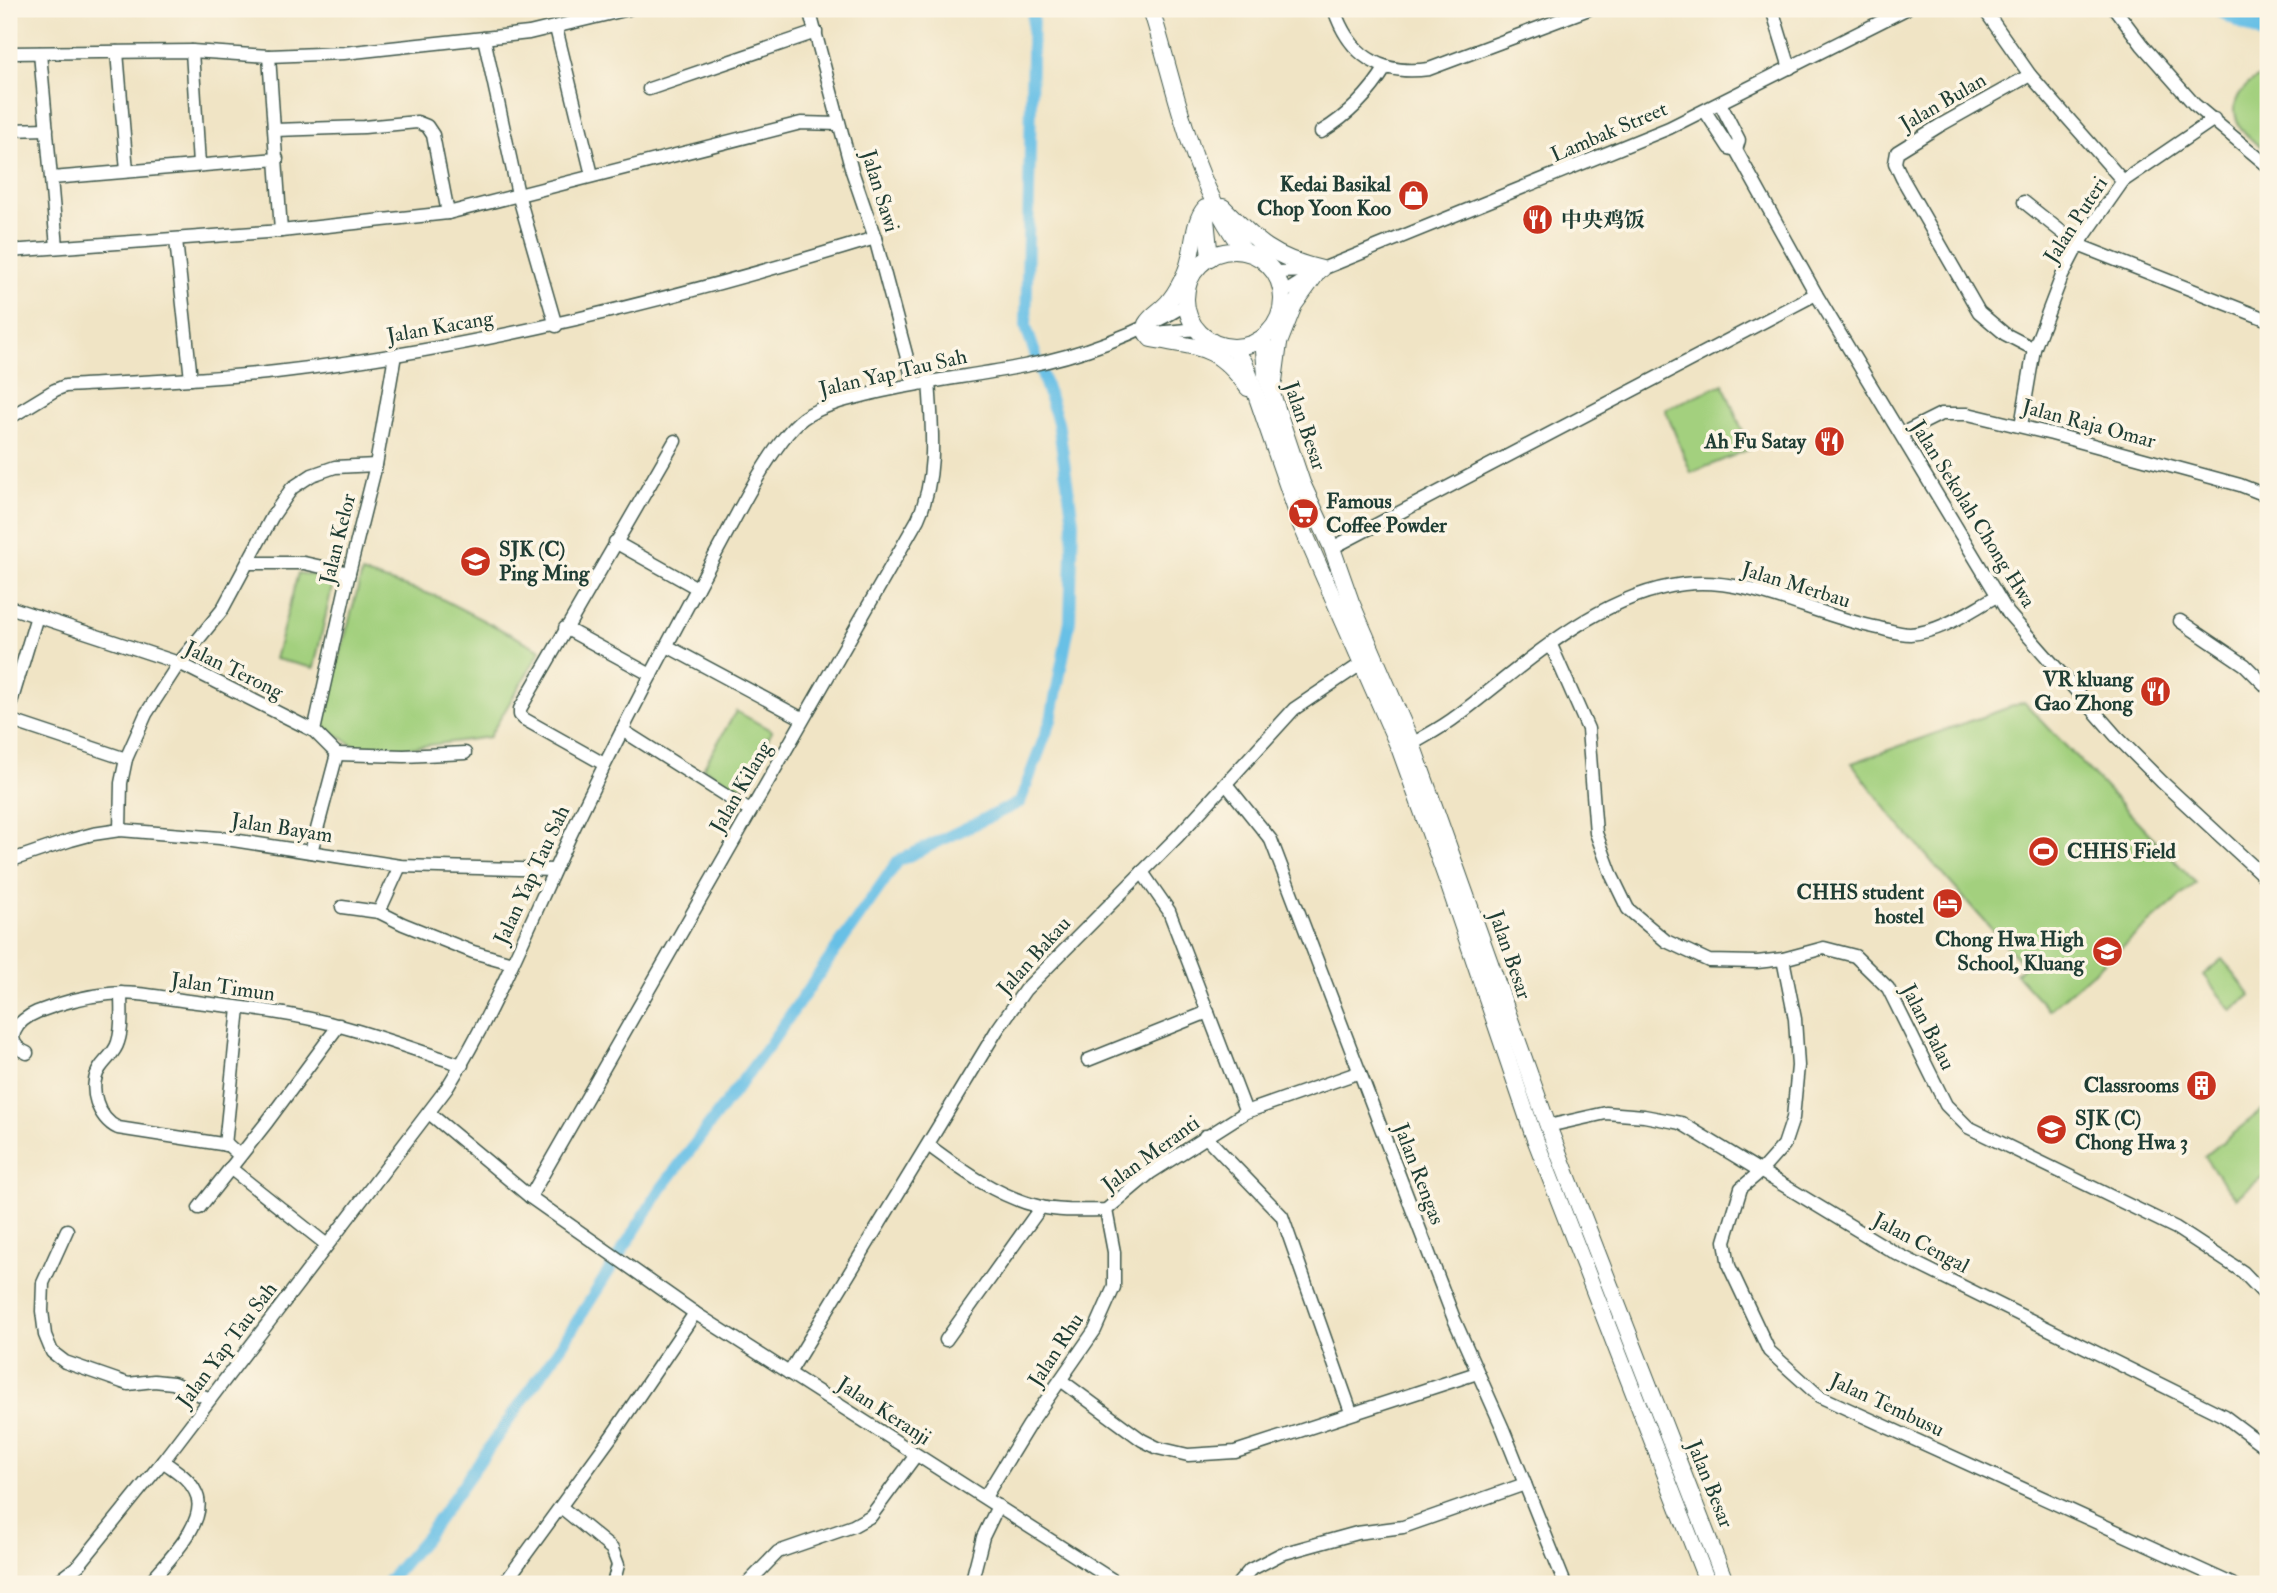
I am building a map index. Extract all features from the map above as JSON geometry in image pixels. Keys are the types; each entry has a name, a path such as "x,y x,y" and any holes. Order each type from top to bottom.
{"main road":[{"path":"1151,9 1210,206 1210,258"},
{"path":"1221,205 1242,229 1279,256 1320,270 1300,295 1283,331 1266,401 1237,371 1215,354 1190,345 1151,339 1147,329 1151,316 1168,303 1186,272 1198,217 1210,206 1221,205"},
{"path":"1210,206 1245,252"},
{"path":"1245,252 1256,256 1274,272 1282,294 1278,318 1263,338 1249,345 1233,347 1219,345 1197,329 1190,317 1188,290 1199,267 1210,258 1222,253 1245,252"},
{"name":"Jalan Besar","path":"1263,338 1266,401 1301,525 1400,750 1532,1131 1707,1584"},
{"name":"Jalan Besar","path":"1233,347 1266,401 1332,548 1351,602 1412,744 1548,1126 1726,1584"}],"street":[{"path":"9,53 192,51 269,55 344,52 484,38 556,27 629,9"},
{"name":"Jalan Sawi","path":"809,9 839,124 875,238 914,384"},
{"path":"1334,9 1345,35 1357,50 1386,67 1404,71 1429,69 1589,9"},
{"path":"1772,9 1790,68"},
{"name":"Lambak Street","path":"1320,270 1625,148 1705,111 1906,9"},
{"path":"1984,9 2030,75 2123,181"},
{"path":"2115,9 2142,45 2194,104 2268,166"},
{"path":"556,27 592,175"},
{"path":"649,89 816,32"},
{"path":"484,38 518,194 555,326"},
{"path":"192,51 199,165"},
{"path":"117,52 127,171"},
{"path":"40,53 57,247"},
{"path":"269,55 281,231"},
{"path":"1321,132 1352,111 1386,67"},
{"name":"Jalan Bulan","path":"2030,75 1904,147 1895,155 1895,163 1979,312 2005,334 2034,349"},
{"name":"Jalan Sekolah Chong Hwa","path":"1720,103 1739,140 1736,150"},
{"name":"Jalan Sekolah Chong Hwa","path":"1705,111 1729,148 1736,150 1816,294 2008,613 2116,736 2268,880"},
{"name":"Jalan Puteri","path":"2021,426 2034,349 2062,276 2078,245 2123,181 2214,119"},
{"path":"275,130 417,122 427,126 433,135 448,213"},
{"path":"9,251 281,231 448,213 802,124 839,124"},
{"path":"9,130 47,129"},
{"path":"52,178 277,159"},
{"path":"2024,202 2078,245 2268,320"},
{"name":"Jalan Kacang","path":"9,418 65,386 275,372 396,355 555,326 592,314 736,280 875,238"},
{"path":"176,240 191,379"},
{"path":"1274,272 1320,270"},
{"path":"1282,294 1320,270"},
{"path":"1332,548 1816,294"},
{"name":"Jalan Yap Tau Sah","path":"54,1584 79,1565 163,1461 429,1113 461,1065 512,963 604,764 748,494 787,434 804,417 829,404 914,384 1023,367 1062,357 1147,329 1187,304"},
{"name":"Jalan Yap Tau Sah","path":"1147,329 1197,329"},
{"name":"Jalan Kelor","path":"314,731 376,465 396,355"},
{"name":"Jalan Kilang","path":"530,1197 918,519 926,502 933,455 929,381"},
{"name":"Jalan Raja Omar","path":"1901,434 1941,414 1968,414 2240,485 2268,496"},
{"path":"604,764 524,719 520,715 520,709 675,441"},
{"path":"120,830 121,783 125,759 146,714 179,663 222,610 272,517 292,488 312,475 335,467 376,465"},
{"path":"615,542 698,588"},
{"path":"249,563 304,563 349,573"},
{"name":"Jalan Merbau","path":"1412,744 1454,719 1550,645 1592,617 1634,595 1684,584 1732,584 1864,626 1909,634 1942,627 1997,596"},
{"name":"Jalan Terong","path":"9,607 179,663 314,731 337,754"},
{"path":"9,709 37,616"},
{"path":"2180,621 2245,665 2268,688"},
{"path":"565,628 651,675"},
{"name":"Jalan Balau","path":"1550,645 1588,729 1596,833 1628,909 1666,941 1709,961 1757,962 1783,959 1824,948 1856,956 1888,988 1946,1105 1968,1127 2176,1228 2243,1272 2268,1298"},
{"path":"667,646 803,719"},
{"name":"Jalan Bakau","path":"789,1373 997,1030 1025,990 1142,872 1294,709 1361,664"},
{"path":"9,720 125,759"},
{"path":"622,730 750,811"},
{"path":"311,852 337,754 404,756 465,753"},
{"name":"Jalan Rengas","path":"1226,784 1271,841 1477,1373 1503,1429 1565,1584"},
{"name":"Jalan Bayam","path":"9,861 71,839 120,830 220,838 400,866 554,870"},
{"path":"379,912 400,866"},
{"path":"1142,872 1169,911 1246,1112"},
{"path":"342,907 379,912 473,952 512,963"},
{"name":"Jalan Tembusu","path":"1783,959 1794,1019 1798,1066 1793,1118 1784,1145 1760,1172 1741,1188 1725,1241 1730,1266 1769,1351 1819,1396 2232,1584"},
{"path":"121,993 120,1038 96,1077 95,1087 101,1115 108,1124 125,1130 225,1144 239,1155"},
{"name":"Jalan Timun","path":"27,1053 13,1044 10,1035 24,1017 81,999 121,993 239,1008 339,1025 461,1065"},
{"path":"225,1144 239,1008"},
{"path":"1088,1060 1208,1012"},
{"path":"199,1208 339,1025"},
{"name":"Jalan Meranti","path":"928,1145 975,1180 1041,1207 1106,1210 1150,1173 1246,1112 1360,1072"},
{"path":"429,1113 530,1197"},
{"name":"Jalan Cengal","path":"1548,1126 1606,1114 1644,1116 1681,1123 1896,1254 2224,1416 2268,1449"},
{"path":"1205,1136 1282,1216 1351,1412"},
{"path":"230,1168 327,1245"},
{"name":"Jalan Keranji","path":"530,1197 695,1313 1119,1584"},
{"path":"946,1340 1041,1207"},
{"name":"Jalan Rhu","path":"985,1497 1029,1424 1062,1381 1095,1330 1114,1287 1114,1252 1106,1210"},
{"path":"67,1230 43,1283 45,1335 52,1353 65,1362 128,1384 154,1381 173,1383 209,1399"},
{"path":"504,1584 561,1507 695,1313"},
{"path":"1062,1381 1142,1440 1158,1448 1188,1455 1235,1452 1477,1373"},
{"path":"747,1584 778,1552 853,1527 871,1516 916,1455"},
{"path":"148,1584 183,1542 196,1521 198,1509 198,1498 191,1483 163,1461"},
{"path":"1238,1584 1250,1570 1281,1554 1357,1532 1403,1527 1525,1484"},
{"path":"971,1584 984,1537 998,1506"},
{"path":"561,1507 612,1549 618,1565 612,1584"}],"green space":[{"path":"2268,73 2268,151 2244,132 2235,111 2242,90"},
{"path":"1723,384 1750,449 1691,473 1665,409"},
{"path":"298,573 334,578 314,668 275,659"},
{"path":"362,573 438,597 541,650 489,737 393,750 355,746 321,726"},
{"name":"CHHS Field","path":"2024,702 2196,883 2049,1010 2016,974 2024,966 1895,820 1852,763"},
{"path":"736,711 772,731 739,788 703,768"},
{"path":"2222,959 2251,995 2232,1011 2203,975"},
{"path":"2268,1105 2268,1172 2236,1198 2204,1157"}],"waterway":[{"path":"386,1584 426,1537 562,1345 661,1189 770,1044 898,861 1020,802 1051,720 1070,621 1073,521 1058,422 1026,327 1033,9"},
{"path":"2223,9 2268,33"}],"place":[{"name":"Kedai Basikal Chop Yoon Koo","path":"1414,196"},
{"name":"中央鸡饭","path":"1538,220"},
{"name":"Ah Fu Satay","path":"1829,441"},
{"name":"Famous Coffee Powder","path":"1303,513"},
{"name":"SJK (C) Ping Ming","path":"476,561"},
{"name":"VR kluang Gao Zhong","path":"2156,691"},
{"name":"CHHS Field","path":"2044,851"},
{"name":"CHHS student hostel","path":"1947,904"},
{"name":"Chong Hwa High School, Kluang","path":"2107,951"},
{"name":"Classrooms","path":"2202,1085"},
{"name":"SJK (C) Chong Hwa 3","path":"2052,1130"}]}
